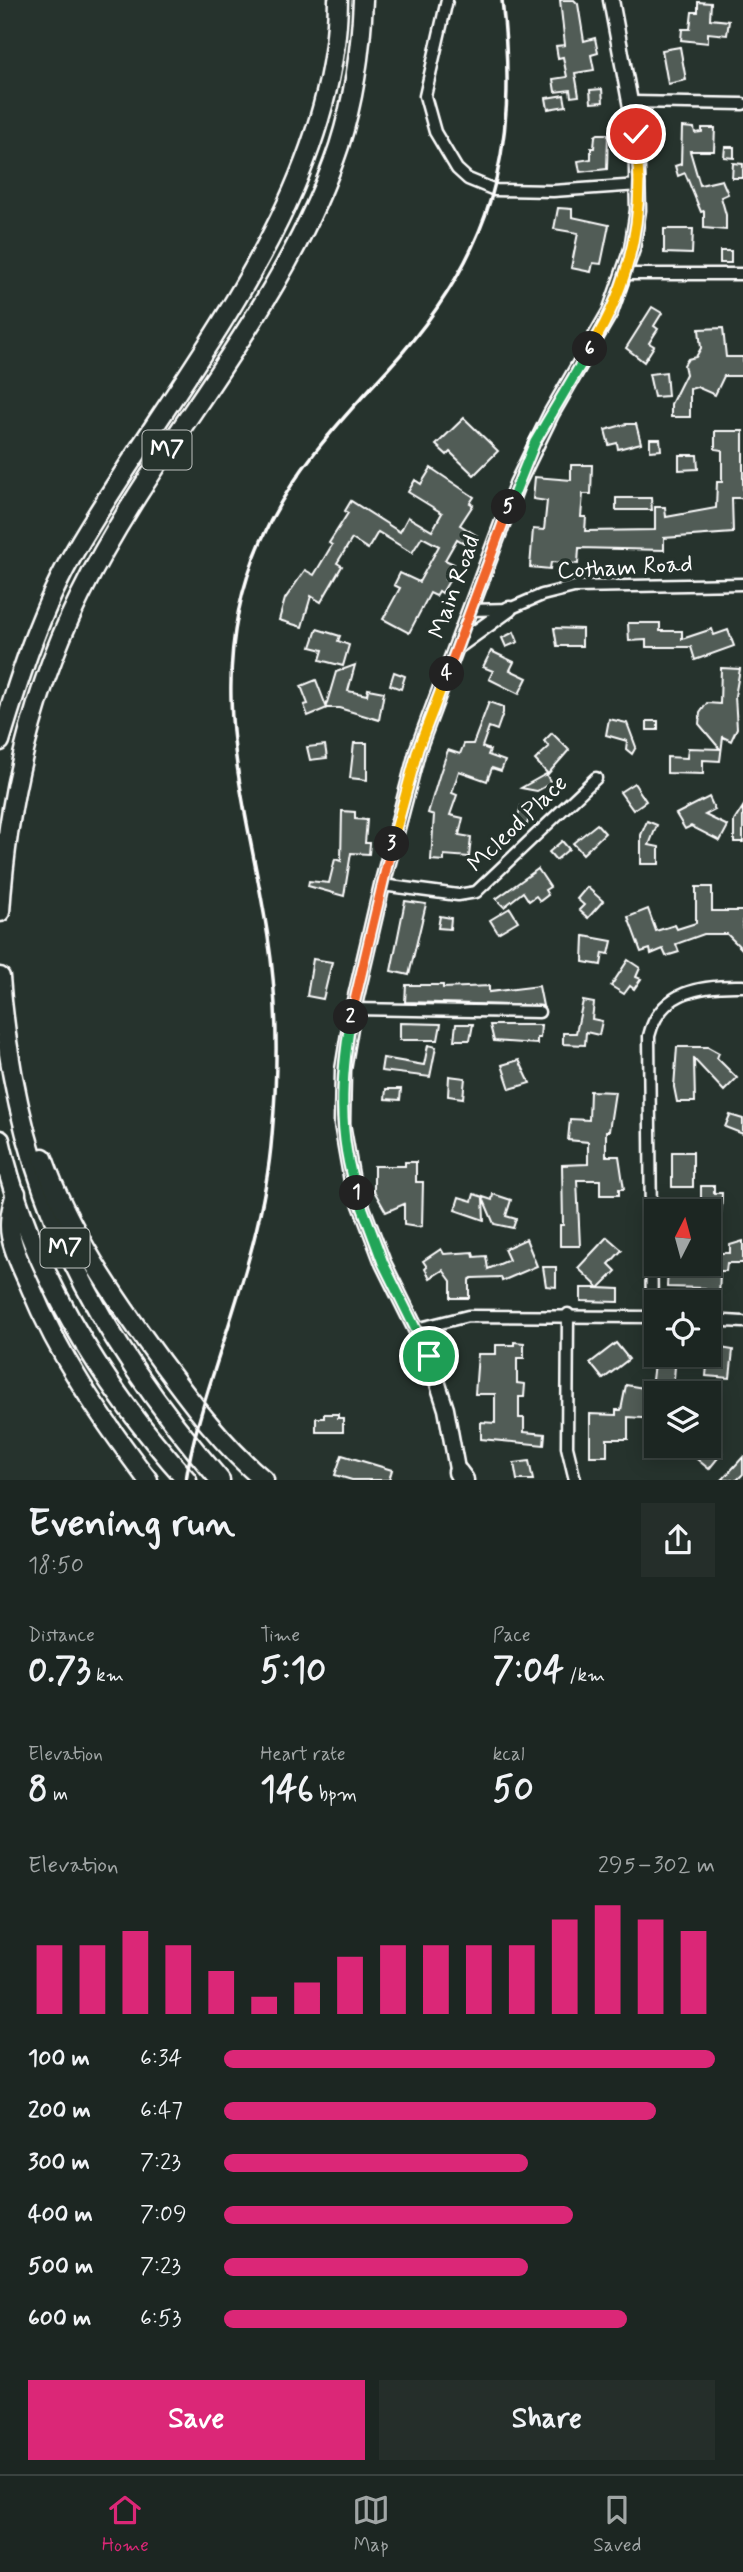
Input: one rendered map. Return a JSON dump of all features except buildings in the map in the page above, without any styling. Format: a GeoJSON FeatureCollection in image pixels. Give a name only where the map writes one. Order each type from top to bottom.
{"type":"FeatureCollection","features":[{"type":"Feature","properties":{"kind":"highway","name":"M7"},"geometry":{"type":"LineString","coordinates":[[0,741],[19,678],[46,608],[74,551],[248,277],[294,192],[316,132],[329,81],[338,0]]}},
{"type":"Feature","properties":{"kind":"highway","name":"M7"},"geometry":{"type":"LineString","coordinates":[[0,912],[4,854],[17,778],[30,723],[57,645],[99,561],[290,255],[320,195],[339,145],[352,92],[361,42],[363,0]]}},
{"type":"Feature","properties":{"kind":"highway","name":"M7"},"geometry":{"type":"LineString","coordinates":[[0,977],[5,1038],[20,1114],[35,1169],[73,1266],[129,1364],[220,1480]]}},
{"type":"Feature","properties":{"kind":"highway"},"geometry":{"type":"LineString","coordinates":[[5,1038],[50,1177],[95,1265],[124,1311],[192,1403],[215,1432],[264,1480]]}},
{"type":"Feature","properties":{"kind":"highway","name":"M7"},"geometry":{"type":"LineString","coordinates":[[0,1140],[16,1193],[47,1272],[90,1353],[158,1448],[187,1480]]}},
{"type":"Feature","properties":{"kind":"highway"},"geometry":{"type":"LineString","coordinates":[[16,1193],[9,1221],[10,1235],[35,1298],[62,1354],[92,1404],[148,1480]]}},
{"type":"Feature","properties":{"kind":"main road","name":"Main Road"},"geometry":{"type":"LineString","coordinates":[[460,1477],[442,1396],[416,1329],[383,1263],[352,1181],[345,1150],[341,1096],[353,1009],[408,783],[535,442],[605,322],[625,274],[636,230],[639,184],[632,102],[611,0]]}},
{"type":"Feature","properties":{"kind":"main road"},"geometry":{"type":"LineString","coordinates":[[458,645],[509,609]]}},
{"type":"Feature","properties":{"kind":"street"},"geometry":{"type":"LineString","coordinates":[[447,0],[425,96],[435,132],[457,169],[468,179],[495,190],[553,191],[639,184]]}},
{"type":"Feature","properties":{"kind":"street"},"geometry":{"type":"LineString","coordinates":[[632,102],[743,104]]}},
{"type":"Feature","properties":{"kind":"street"},"geometry":{"type":"LineString","coordinates":[[625,274],[743,274]]}},
{"type":"Feature","properties":{"kind":"street","name":"Cotham Road"},"geometry":{"type":"LineString","coordinates":[[471,610],[509,609],[542,595],[574,587],[743,584]]}},
{"type":"Feature","properties":{"kind":"street","name":"Mcleod Place"},"geometry":{"type":"LineString","coordinates":[[382,885],[458,895],[476,892],[596,778]]}},
{"type":"Feature","properties":{"kind":"street"},"geometry":{"type":"LineString","coordinates":[[654,1290],[649,1036],[652,1022],[659,1010],[687,992],[722,986],[743,986]]}},
{"type":"Feature","properties":{"kind":"street"},"geometry":{"type":"LineString","coordinates":[[353,1009],[540,1012]]}},
{"type":"Feature","properties":{"kind":"street"},"geometry":{"type":"LineString","coordinates":[[416,1329],[468,1316],[568,1314],[644,1317]]}},
{"type":"Feature","properties":{"kind":"street"},"geometry":{"type":"LineString","coordinates":[[568,1314],[567,1447],[575,1480]]}},
{"type":"Feature","properties":{"kind":"street"},"geometry":{"type":"LineString","coordinates":[[721,1321],[743,1322]]}},
{"type":"Feature","properties":{"kind":"railway"},"geometry":{"type":"LineString","coordinates":[[186,1480],[199,1422],[258,1223],[269,1164],[274,1110],[274,986],[268,937],[240,787],[231,691],[233,642],[243,592],[261,541],[286,493],[316,450],[423,328],[452,285],[474,243],[491,199],[501,154],[507,55],[502,0]]}},
{"type":"Feature","properties":{"kind":"route"},"geometry":{"type":"LineString","coordinates":[[429,1356],[383,1263],[352,1181],[342,1124],[341,1096],[346,1045],[382,885],[418,749],[486,573],[517,484],[551,414],[593,344],[620,291],[632,249],[638,211],[636,134]]}}]}
